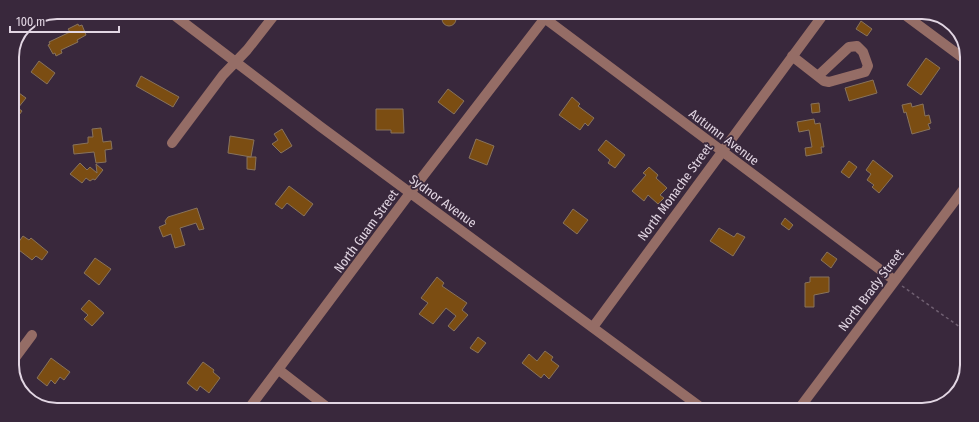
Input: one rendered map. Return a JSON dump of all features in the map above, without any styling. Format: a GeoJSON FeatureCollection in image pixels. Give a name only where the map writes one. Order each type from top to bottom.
{"type":"FeatureCollection","features":[{"type":"Feature","properties":{"kind":"street","name":"Sydnor Avenue"},"geometry":{"type":"LineString","coordinates":[[179,19],[235,63],[695,403]]}},
{"type":"Feature","properties":{"kind":"street"},"geometry":{"type":"LineString","coordinates":[[172,143],[223,75],[258,37],[272,19]]}},
{"type":"Feature","properties":{"kind":"street","name":"North Guam Street"},"geometry":{"type":"LineString","coordinates":[[253,403],[541,19]]}},
{"type":"Feature","properties":{"kind":"street","name":"Autumn Avenue"},"geometry":{"type":"LineString","coordinates":[[549,19],[721,151],[894,280]]}},
{"type":"Feature","properties":{"kind":"street","name":"North Monache Street"},"geometry":{"type":"LineString","coordinates":[[593,327],[721,151],[820,19]]}},
{"type":"Feature","properties":{"kind":"street"},"geometry":{"type":"LineString","coordinates":[[910,19],[960,57]]}},
{"type":"Feature","properties":{"kind":"street"},"geometry":{"type":"LineString","coordinates":[[792,56],[824,81],[833,82],[862,74],[868,66],[863,52],[856,46],[849,47],[818,76]]}},
{"type":"Feature","properties":{"kind":"street","name":"North Brady Street"},"geometry":{"type":"LineString","coordinates":[[803,403],[960,194]]}},
{"type":"Feature","properties":{"kind":"street"},"geometry":{"type":"LineString","coordinates":[[19,353],[32,335]]}},
{"type":"Feature","properties":{"kind":"street"},"geometry":{"type":"LineString","coordinates":[[279,370],[322,403]]}},
{"type":"Feature","properties":{"kind":"path"},"geometry":{"type":"LineString","coordinates":[[894,280],[960,327]]}},
{"type":"Feature","properties":{"kind":"building"},"geometry":{"type":"Polygon","coordinates":[[[442,19],[456,19],[454,24],[449,26],[443,22],[442,19]]]}},
{"type":"Feature","properties":{"kind":"building"},"geometry":{"type":"Polygon","coordinates":[[[861,21],[872,29],[867,36],[856,29],[861,21]]]}},
{"type":"Feature","properties":{"kind":"building"},"geometry":{"type":"Polygon","coordinates":[[[78,24],[79,26],[82,25],[86,35],[77,40],[78,42],[61,50],[62,53],[56,56],[55,53],[53,54],[48,45],[50,44],[49,42],[70,32],[68,29],[78,24]]]}},
{"type":"Feature","properties":{"kind":"building"},"geometry":{"type":"Polygon","coordinates":[[[926,58],[940,68],[921,95],[907,85],[926,58]]]}},
{"type":"Feature","properties":{"kind":"building"},"geometry":{"type":"Polygon","coordinates":[[[39,61],[55,73],[47,84],[31,72],[39,61]]]}},
{"type":"Feature","properties":{"kind":"building"},"geometry":{"type":"Polygon","coordinates":[[[141,76],[179,97],[173,107],[136,86],[141,76]]]}},
{"type":"Feature","properties":{"kind":"building"},"geometry":{"type":"Polygon","coordinates":[[[873,80],[877,93],[849,101],[845,88],[873,80]]]}},
{"type":"Feature","properties":{"kind":"building"},"geometry":{"type":"Polygon","coordinates":[[[448,89],[464,101],[454,114],[438,102],[448,89]]]}},
{"type":"Feature","properties":{"kind":"building"},"geometry":{"type":"Polygon","coordinates":[[[19,93],[26,98],[19,107],[19,93]]]}},
{"type":"Feature","properties":{"kind":"building"},"geometry":{"type":"Polygon","coordinates":[[[572,97],[580,104],[578,106],[594,118],[588,126],[585,123],[580,130],[559,115],[572,97]]]}},
{"type":"Feature","properties":{"kind":"building"},"geometry":{"type":"Polygon","coordinates":[[[819,103],[820,112],[812,113],[811,104],[819,103]]]}},
{"type":"Feature","properties":{"kind":"building"},"geometry":{"type":"Polygon","coordinates":[[[911,103],[912,107],[923,104],[925,116],[929,115],[931,123],[928,124],[930,129],[912,134],[906,112],[904,113],[902,105],[911,103]]]}},
{"type":"Feature","properties":{"kind":"building"},"geometry":{"type":"Polygon","coordinates":[[[376,109],[403,109],[404,133],[391,133],[391,130],[376,130],[376,109]]]}},
{"type":"Feature","properties":{"kind":"building"},"geometry":{"type":"Polygon","coordinates":[[[814,119],[815,124],[820,123],[824,147],[821,147],[822,153],[806,156],[805,148],[812,147],[809,130],[799,132],[797,122],[814,119]]]}},
{"type":"Feature","properties":{"kind":"building"},"geometry":{"type":"Polygon","coordinates":[[[101,128],[103,142],[111,141],[112,149],[105,150],[106,162],[96,163],[94,152],[74,154],[73,145],[88,143],[88,137],[93,137],[92,129],[101,128]]]}},
{"type":"Feature","properties":{"kind":"building"},"geometry":{"type":"Polygon","coordinates":[[[282,129],[292,146],[281,153],[272,144],[278,140],[274,134],[282,129]]]}},
{"type":"Feature","properties":{"kind":"building"},"geometry":{"type":"Polygon","coordinates":[[[230,136],[254,140],[251,157],[228,153],[230,136]]]}},
{"type":"Feature","properties":{"kind":"building"},"geometry":{"type":"Polygon","coordinates":[[[476,139],[494,146],[487,165],[469,158],[476,139]]]}},
{"type":"Feature","properties":{"kind":"building"},"geometry":{"type":"Polygon","coordinates":[[[606,140],[625,155],[615,168],[608,163],[610,160],[598,150],[606,140]]]}},
{"type":"Feature","properties":{"kind":"building"},"geometry":{"type":"Polygon","coordinates":[[[247,157],[256,157],[255,170],[247,169],[247,157]]]}},
{"type":"Feature","properties":{"kind":"building"},"geometry":{"type":"Polygon","coordinates":[[[873,160],[893,176],[879,193],[872,187],[874,185],[867,180],[871,174],[866,170],[873,160]]]}},
{"type":"Feature","properties":{"kind":"building"},"geometry":{"type":"Polygon","coordinates":[[[849,161],[857,167],[849,178],[841,172],[849,161]]]}},
{"type":"Feature","properties":{"kind":"building"},"geometry":{"type":"Polygon","coordinates":[[[80,163],[87,170],[90,167],[97,173],[96,164],[103,170],[95,180],[93,179],[90,181],[86,178],[82,183],[70,174],[80,163]]]}},
{"type":"Feature","properties":{"kind":"building"},"geometry":{"type":"Polygon","coordinates":[[[649,167],[658,175],[656,178],[667,188],[660,195],[664,198],[658,204],[648,195],[644,201],[632,191],[646,175],[643,173],[649,167]]]}},
{"type":"Feature","properties":{"kind":"building"},"geometry":{"type":"Polygon","coordinates":[[[289,186],[313,204],[304,216],[287,203],[282,209],[275,204],[289,186]]]}},
{"type":"Feature","properties":{"kind":"building"},"geometry":{"type":"Polygon","coordinates":[[[197,208],[204,229],[199,230],[196,223],[180,228],[185,245],[175,248],[171,234],[163,237],[159,227],[166,224],[165,221],[168,217],[197,208]]]}},
{"type":"Feature","properties":{"kind":"building"},"geometry":{"type":"Polygon","coordinates":[[[573,209],[588,220],[577,234],[563,223],[573,209]]]}},
{"type":"Feature","properties":{"kind":"building"},"geometry":{"type":"Polygon","coordinates":[[[785,218],[793,225],[789,230],[781,224],[785,218]]]}},
{"type":"Feature","properties":{"kind":"building"},"geometry":{"type":"Polygon","coordinates":[[[719,228],[734,237],[737,233],[745,237],[733,256],[710,241],[719,228]]]}},
{"type":"Feature","properties":{"kind":"building"},"geometry":{"type":"Polygon","coordinates":[[[23,236],[29,240],[31,238],[48,252],[42,260],[36,256],[32,260],[19,250],[19,242],[23,236]]]}},
{"type":"Feature","properties":{"kind":"building"},"geometry":{"type":"Polygon","coordinates":[[[827,252],[837,259],[831,268],[821,260],[827,252]]]}},
{"type":"Feature","properties":{"kind":"building"},"geometry":{"type":"Polygon","coordinates":[[[95,258],[111,269],[99,285],[84,273],[95,258]]]}},
{"type":"Feature","properties":{"kind":"building"},"geometry":{"type":"Polygon","coordinates":[[[437,277],[444,283],[442,286],[467,303],[462,310],[468,315],[454,331],[448,326],[456,316],[446,308],[433,324],[419,314],[428,303],[421,298],[437,277]]]}},
{"type":"Feature","properties":{"kind":"building"},"geometry":{"type":"Polygon","coordinates":[[[810,277],[829,277],[829,292],[814,295],[814,307],[805,307],[805,283],[810,282],[810,277]]]}},
{"type":"Feature","properties":{"kind":"building"},"geometry":{"type":"Polygon","coordinates":[[[89,300],[104,313],[92,326],[84,319],[88,315],[81,309],[89,300]]]}},
{"type":"Feature","properties":{"kind":"building"},"geometry":{"type":"Polygon","coordinates":[[[478,337],[486,343],[478,353],[470,348],[478,337]]]}},
{"type":"Feature","properties":{"kind":"building"},"geometry":{"type":"Polygon","coordinates":[[[545,351],[553,357],[551,360],[559,366],[549,379],[544,374],[541,378],[522,363],[529,354],[537,361],[545,351]]]}},
{"type":"Feature","properties":{"kind":"building"},"geometry":{"type":"Polygon","coordinates":[[[51,358],[70,372],[64,380],[60,377],[55,384],[51,380],[47,386],[37,378],[51,358]]]}},
{"type":"Feature","properties":{"kind":"building"},"geometry":{"type":"Polygon","coordinates":[[[203,362],[214,370],[213,372],[220,378],[209,393],[200,386],[197,391],[187,383],[203,362]]]}}]}
